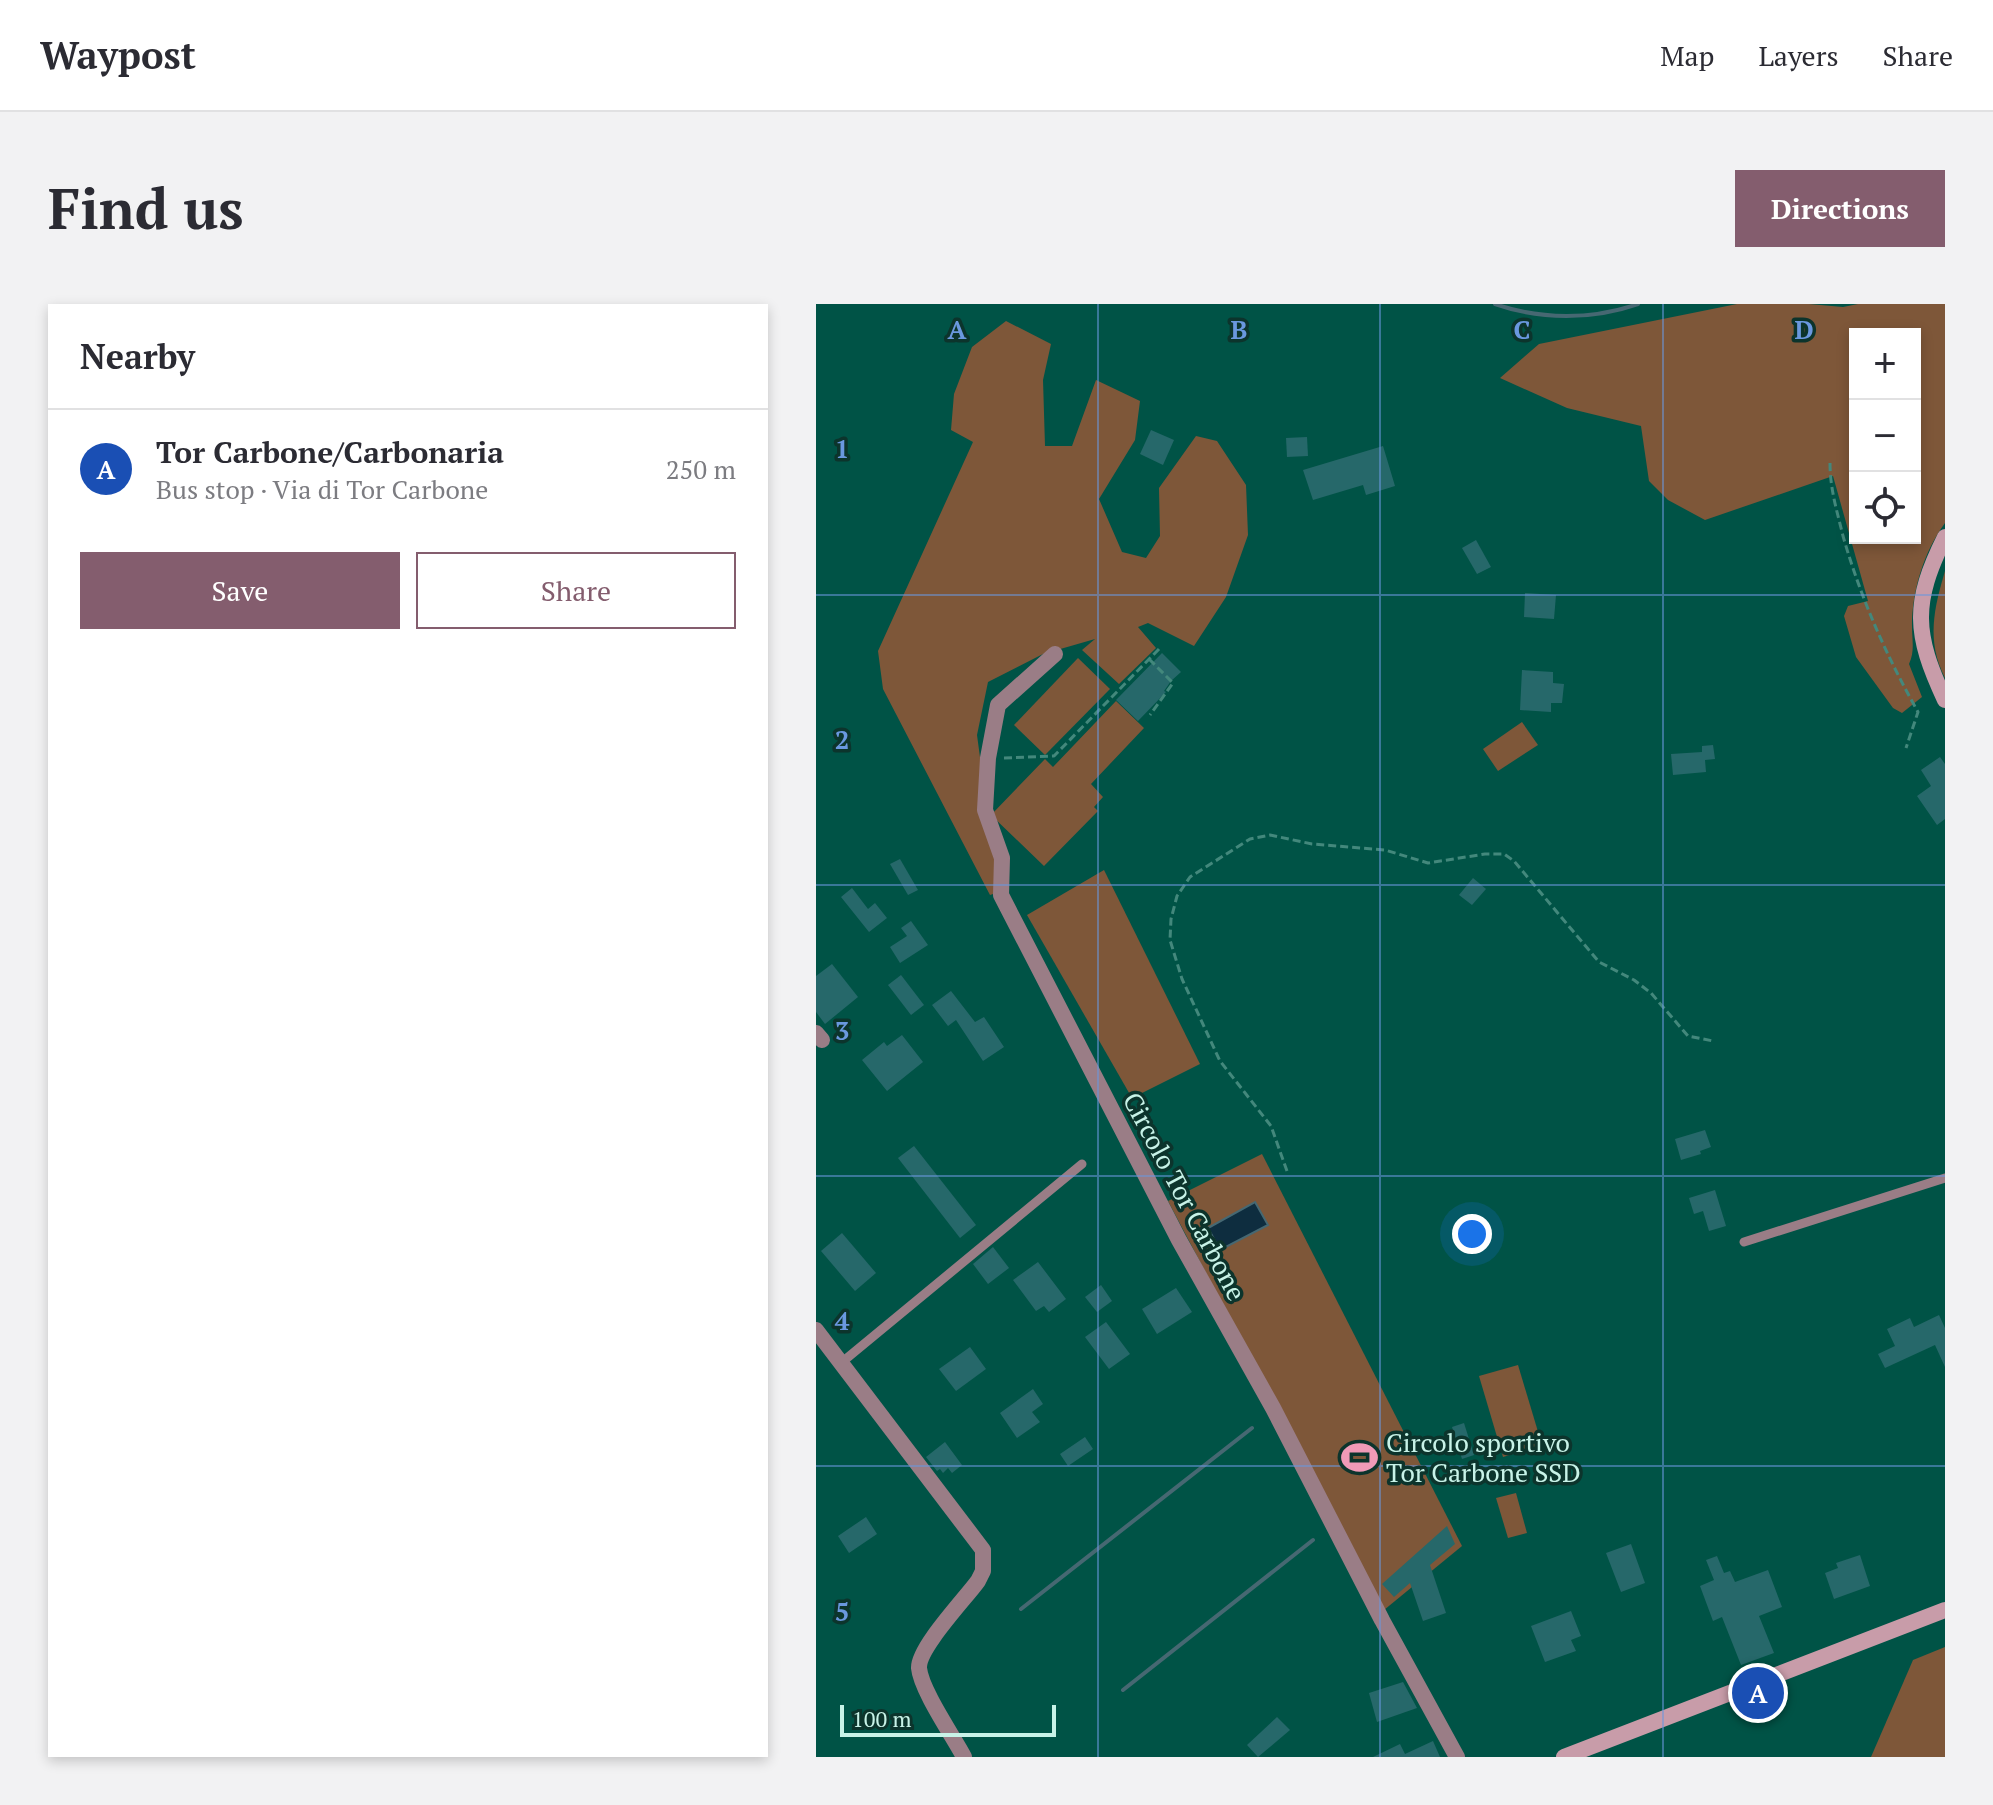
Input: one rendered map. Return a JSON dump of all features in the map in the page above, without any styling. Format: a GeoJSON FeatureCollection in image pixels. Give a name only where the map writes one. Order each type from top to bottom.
{"type":"FeatureCollection","features":[{"type":"Feature","properties":{"kind":"main road"},"geometry":{"type":"LineString","coordinates":[[1945,537],[1925,588],[1919,625],[1925,652],[1945,700]]}},
{"type":"Feature","properties":{"kind":"main road"},"geometry":{"type":"LineString","coordinates":[[1564,1757],[1945,1610]]}},
{"type":"Feature","properties":{"kind":"street","name":"Circolo Tor Carbone"},"geometry":{"type":"LineString","coordinates":[[1055,654],[998,705],[988,758],[985,810],[1002,858],[1001,895],[1179,1240],[1273,1408],[1457,1757]]}},
{"type":"Feature","properties":{"kind":"street"},"geometry":{"type":"LineString","coordinates":[[816,1330],[983,1550],[983,1571],[978,1581],[924,1651],[919,1666],[924,1684],[964,1757]]}},
{"type":"Feature","properties":{"kind":"lane"},"geometry":{"type":"LineString","coordinates":[[841,1363],[1082,1164]]}},
{"type":"Feature","properties":{"kind":"lane"},"geometry":{"type":"LineString","coordinates":[[1744,1242],[1945,1178]]}},
{"type":"Feature","properties":{"kind":"path"},"geometry":{"type":"LineString","coordinates":[[1830,463],[1830,487],[1856,582],[1887,657],[1918,712],[1906,748]]}},
{"type":"Feature","properties":{"kind":"path"},"geometry":{"type":"LineString","coordinates":[[988,758],[1054,756],[1159,649]]}},
{"type":"Feature","properties":{"kind":"path"},"geometry":{"type":"LineString","coordinates":[[1149,659],[1173,683],[1150,715]]}},
{"type":"Feature","properties":{"kind":"path"},"geometry":{"type":"LineString","coordinates":[[1287,1171],[1271,1126],[1220,1061],[1182,979],[1170,940],[1177,896],[1190,877],[1250,839],[1270,835],[1312,844],[1385,850],[1428,863],[1504,854],[1514,861],[1599,962],[1634,980],[1651,993],[1688,1036],[1713,1041]]}},
{"type":"Feature","properties":{"kind":"shaded area"},"geometry":{"type":"Polygon","coordinates":[[[1737,304],[1843,307],[1858,304],[1945,304],[1945,523],[1925,559],[1917,585],[1913,650],[1909,664],[1922,697],[1902,713],[1893,708],[1856,657],[1844,616],[1848,606],[1868,601],[1852,544],[1921,544],[1921,328],[1849,328],[1849,533],[1833,476],[1705,520],[1668,500],[1649,481],[1641,426],[1567,408],[1500,378],[1539,344],[1737,304]]]}},
{"type":"Feature","properties":{"kind":"shaded area"},"geometry":{"type":"Polygon","coordinates":[[[1006,321],[1051,344],[1043,380],[1045,446],[1072,446],[1096,380],[1140,401],[1135,440],[1099,499],[1122,552],[1146,558],[1160,536],[1159,488],[1196,436],[1217,441],[1246,485],[1248,535],[1226,597],[1194,646],[1148,623],[1138,627],[1156,648],[1119,684],[1082,650],[1095,639],[1043,654],[988,682],[977,735],[987,809],[1005,890],[990,895],[883,689],[878,651],[973,442],[951,430],[954,394],[972,347],[1006,321]]]}},
{"type":"Feature","properties":{"kind":"shaded area"},"geometry":{"type":"Polygon","coordinates":[[[1945,571],[1945,678],[1935,651],[1934,624],[1945,571]]]}},
{"type":"Feature","properties":{"kind":"shaded area"},"geometry":{"type":"Polygon","coordinates":[[[1078,658],[1110,689],[1045,755],[1014,725],[1078,658]]]}},
{"type":"Feature","properties":{"kind":"shaded area"},"geometry":{"type":"Polygon","coordinates":[[[1116,701],[1144,728],[1091,784],[1103,797],[1094,807],[1098,811],[1044,866],[991,815],[1045,759],[1053,767],[1116,701]]]}},
{"type":"Feature","properties":{"kind":"shaded area"},"geometry":{"type":"Polygon","coordinates":[[[1522,722],[1538,745],[1498,771],[1483,749],[1522,722]]]}},
{"type":"Feature","properties":{"kind":"shaded area"},"geometry":{"type":"Polygon","coordinates":[[[1104,870],[1200,1064],[1132,1098],[1027,915],[1104,870]]]}},
{"type":"Feature","properties":{"kind":"shaded area","name":"Circolo sportivo Tor Carbone SSD"},"geometry":{"type":"Polygon","coordinates":[[[1262,1154],[1462,1546],[1384,1610],[1168,1201],[1262,1154]]]}},
{"type":"Feature","properties":{"kind":"shaded area"},"geometry":{"type":"Polygon","coordinates":[[[1518,1365],[1542,1445],[1503,1457],[1479,1376],[1518,1365]]]}},
{"type":"Feature","properties":{"kind":"shaded area"},"geometry":{"type":"Polygon","coordinates":[[[1516,1493],[1527,1533],[1508,1538],[1496,1498],[1516,1493]]]}},
{"type":"Feature","properties":{"kind":"shaded area"},"geometry":{"type":"Polygon","coordinates":[[[1945,1647],[1945,1757],[1871,1757],[1913,1660],[1945,1647]]]}},
{"type":"Feature","properties":{"kind":"water"},"geometry":{"type":"Polygon","coordinates":[[[1255,1202],[1268,1225],[1220,1250],[1208,1228],[1255,1202]]]}},
{"type":"Feature","properties":{"kind":"building"},"geometry":{"type":"Polygon","coordinates":[[[1151,430],[1174,440],[1163,465],[1140,454],[1151,430]]]}},
{"type":"Feature","properties":{"kind":"building"},"geometry":{"type":"Polygon","coordinates":[[[1307,437],[1308,456],[1287,457],[1286,438],[1307,437]]]}},
{"type":"Feature","properties":{"kind":"building"},"geometry":{"type":"Polygon","coordinates":[[[1383,446],[1395,486],[1366,495],[1363,485],[1313,500],[1303,470],[1383,446]]]}},
{"type":"Feature","properties":{"kind":"building"},"geometry":{"type":"Polygon","coordinates":[[[1476,540],[1491,567],[1477,574],[1462,548],[1476,540]]]}},
{"type":"Feature","properties":{"kind":"building"},"geometry":{"type":"Polygon","coordinates":[[[1525,593],[1556,595],[1554,619],[1524,617],[1525,593]]]}},
{"type":"Feature","properties":{"kind":"building"},"geometry":{"type":"Polygon","coordinates":[[[1162,653],[1181,672],[1138,721],[1116,700],[1162,653]]]}},
{"type":"Feature","properties":{"kind":"building"},"geometry":{"type":"Polygon","coordinates":[[[1522,670],[1553,672],[1553,683],[1564,684],[1562,703],[1551,703],[1551,712],[1520,710],[1522,670]]]}},
{"type":"Feature","properties":{"kind":"building"},"geometry":{"type":"Polygon","coordinates":[[[1713,745],[1715,759],[1705,760],[1706,772],[1673,775],[1671,754],[1702,752],[1702,746],[1713,745]]]}},
{"type":"Feature","properties":{"kind":"building"},"geometry":{"type":"Polygon","coordinates":[[[1940,757],[1945,764],[1945,819],[1937,825],[1917,796],[1931,786],[1921,770],[1940,757]]]}},
{"type":"Feature","properties":{"kind":"building"},"geometry":{"type":"Polygon","coordinates":[[[900,859],[918,890],[908,895],[890,864],[900,859]]]}},
{"type":"Feature","properties":{"kind":"building"},"geometry":{"type":"Polygon","coordinates":[[[1473,878],[1486,889],[1472,905],[1459,895],[1473,878]]]}},
{"type":"Feature","properties":{"kind":"building"},"geometry":{"type":"Polygon","coordinates":[[[852,888],[868,909],[875,903],[887,918],[869,932],[841,897],[852,888]]]}},
{"type":"Feature","properties":{"kind":"building"},"geometry":{"type":"Polygon","coordinates":[[[911,921],[928,945],[900,963],[890,947],[907,936],[901,928],[911,921]]]}},
{"type":"Feature","properties":{"kind":"building"},"geometry":{"type":"Polygon","coordinates":[[[832,964],[858,997],[825,1024],[816,1012],[816,976],[832,964]]]}},
{"type":"Feature","properties":{"kind":"building"},"geometry":{"type":"Polygon","coordinates":[[[901,975],[924,1005],[911,1015],[888,985],[901,975]]]}},
{"type":"Feature","properties":{"kind":"building"},"geometry":{"type":"Polygon","coordinates":[[[951,991],[975,1022],[984,1017],[1004,1047],[983,1061],[956,1020],[948,1026],[932,1005],[951,991]]]}},
{"type":"Feature","properties":{"kind":"building"},"geometry":{"type":"Polygon","coordinates":[[[902,1035],[923,1062],[887,1091],[862,1060],[884,1042],[887,1046],[902,1035]]]}},
{"type":"Feature","properties":{"kind":"building"},"geometry":{"type":"Polygon","coordinates":[[[1705,1130],[1711,1147],[1700,1151],[1701,1154],[1681,1160],[1675,1139],[1705,1130]]]}},
{"type":"Feature","properties":{"kind":"building"},"geometry":{"type":"Polygon","coordinates":[[[914,1146],[976,1225],[960,1238],[898,1158],[914,1146]]]}},
{"type":"Feature","properties":{"kind":"building"},"geometry":{"type":"Polygon","coordinates":[[[1715,1190],[1726,1226],[1709,1231],[1703,1211],[1694,1214],[1689,1198],[1715,1190]]]}},
{"type":"Feature","properties":{"kind":"building"},"geometry":{"type":"Polygon","coordinates":[[[842,1233],[876,1273],[855,1291],[821,1251],[842,1233]]]}},
{"type":"Feature","properties":{"kind":"building"},"geometry":{"type":"Polygon","coordinates":[[[993,1247],[1009,1268],[988,1284],[973,1264],[993,1247]]]}},
{"type":"Feature","properties":{"kind":"building"},"geometry":{"type":"Polygon","coordinates":[[[1038,1262],[1066,1299],[1049,1312],[1044,1306],[1036,1311],[1013,1280],[1038,1262]]]}},
{"type":"Feature","properties":{"kind":"building"},"geometry":{"type":"Polygon","coordinates":[[[1101,1285],[1112,1301],[1097,1312],[1085,1297],[1101,1285]]]}},
{"type":"Feature","properties":{"kind":"building"},"geometry":{"type":"Polygon","coordinates":[[[1176,1288],[1192,1312],[1157,1334],[1142,1309],[1176,1288]]]}},
{"type":"Feature","properties":{"kind":"building"},"geometry":{"type":"Polygon","coordinates":[[[1939,1315],[1945,1328],[1945,1367],[1935,1345],[1885,1368],[1878,1354],[1895,1346],[1887,1329],[1910,1318],[1914,1327],[1939,1315]]]}},
{"type":"Feature","properties":{"kind":"building"},"geometry":{"type":"Polygon","coordinates":[[[1106,1322],[1130,1354],[1109,1369],[1085,1337],[1106,1322]]]}},
{"type":"Feature","properties":{"kind":"building"},"geometry":{"type":"Polygon","coordinates":[[[970,1347],[986,1369],[956,1391],[939,1369],[970,1347]]]}},
{"type":"Feature","properties":{"kind":"building"},"geometry":{"type":"Polygon","coordinates":[[[1033,1389],[1043,1404],[1032,1412],[1040,1422],[1017,1438],[1000,1413],[1033,1389]]]}},
{"type":"Feature","properties":{"kind":"building"},"geometry":{"type":"Polygon","coordinates":[[[1464,1423],[1474,1455],[1462,1459],[1452,1427],[1464,1423]]]}},
{"type":"Feature","properties":{"kind":"building"},"geometry":{"type":"Polygon","coordinates":[[[1085,1437],[1093,1449],[1068,1466],[1060,1454],[1085,1437]]]}},
{"type":"Feature","properties":{"kind":"building"},"geometry":{"type":"Polygon","coordinates":[[[945,1442],[962,1465],[952,1473],[948,1468],[943,1473],[940,1469],[937,1471],[926,1457],[945,1442]]]}},
{"type":"Feature","properties":{"kind":"building"},"geometry":{"type":"Polygon","coordinates":[[[866,1517],[877,1534],[849,1553],[838,1536],[866,1517]]]}},
{"type":"Feature","properties":{"kind":"building"},"geometry":{"type":"Polygon","coordinates":[[[1447,1526],[1455,1544],[1430,1565],[1446,1613],[1423,1621],[1410,1583],[1394,1597],[1382,1584],[1447,1526]]]}},
{"type":"Feature","properties":{"kind":"building"},"geometry":{"type":"Polygon","coordinates":[[[1631,1544],[1645,1583],[1621,1592],[1606,1553],[1631,1544]]]}},
{"type":"Feature","properties":{"kind":"building"},"geometry":{"type":"Polygon","coordinates":[[[1860,1555],[1870,1586],[1834,1599],[1825,1573],[1838,1568],[1836,1563],[1860,1555]]]}},
{"type":"Feature","properties":{"kind":"building"},"geometry":{"type":"Polygon","coordinates":[[[1717,1556],[1724,1573],[1730,1571],[1735,1582],[1768,1570],[1782,1607],[1759,1616],[1774,1653],[1741,1665],[1722,1617],[1713,1621],[1700,1586],[1714,1580],[1706,1560],[1717,1556]]]}},
{"type":"Feature","properties":{"kind":"building"},"geometry":{"type":"Polygon","coordinates":[[[1571,1611],[1581,1636],[1571,1640],[1576,1651],[1545,1662],[1531,1626],[1571,1611]]]}},
{"type":"Feature","properties":{"kind":"building"},"geometry":{"type":"Polygon","coordinates":[[[1403,1682],[1417,1708],[1377,1722],[1369,1693],[1403,1682]]]}},
{"type":"Feature","properties":{"kind":"building"},"geometry":{"type":"Polygon","coordinates":[[[1277,1717],[1290,1730],[1258,1757],[1247,1745],[1277,1717]]]}},
{"type":"Feature","properties":{"kind":"building"},"geometry":{"type":"Polygon","coordinates":[[[1433,1741],[1440,1757],[1373,1757],[1400,1744],[1405,1754],[1433,1741]]]}},
{"type":"Feature","properties":{"kind":"waterway"},"geometry":{"type":"LineString","coordinates":[[1495,304],[1530,313],[1566,316],[1603,313],[1638,304]]}},
{"type":"Feature","properties":{"kind":"waterway"},"geometry":{"type":"LineString","coordinates":[[1021,1609],[1252,1428]]}},
{"type":"Feature","properties":{"kind":"waterway"},"geometry":{"type":"LineString","coordinates":[[1123,1690],[1313,1540]]}},
{"type":"Feature","properties":{"kind":"place","name":"Circolo sportivo Tor Carbone SSD"},"geometry":{"type":"Point","coordinates":[1360,1457]}},
{"type":"Feature","properties":{"kind":"place","name":"Tor Carbone/Carbonaria"},"geometry":{"type":"Point","coordinates":[1758,1693]}}]}
